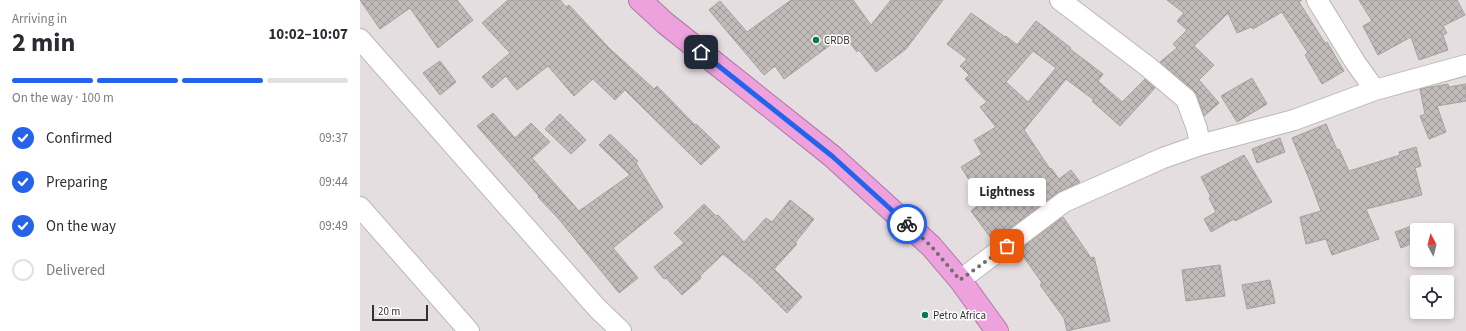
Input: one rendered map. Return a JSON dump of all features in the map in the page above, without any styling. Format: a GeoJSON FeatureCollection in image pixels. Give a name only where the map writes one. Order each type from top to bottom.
{"type":"FeatureCollection","features":[{"type":"Feature","properties":{"kind":"highway"},"geometry":{"type":"LineString","coordinates":[[640,0],[665,23],[832,156],[931,246],[960,280],[997,331]]}},
{"type":"Feature","properties":{"kind":"street"},"geometry":{"type":"LineString","coordinates":[[1060,0],[1148,66],[1186,100],[1197,129],[1200,145]]}},
{"type":"Feature","properties":{"kind":"street"},"geometry":{"type":"LineString","coordinates":[[1317,0],[1355,62],[1375,90]]}},
{"type":"Feature","properties":{"kind":"street"},"geometry":{"type":"LineString","coordinates":[[360,38],[597,308],[621,331]]}},
{"type":"Feature","properties":{"kind":"street"},"geometry":{"type":"LineString","coordinates":[[960,280],[1064,202],[1163,158],[1200,145],[1294,120],[1375,90],[1466,65]]}},
{"type":"Feature","properties":{"kind":"street"},"geometry":{"type":"LineString","coordinates":[[360,207],[366,227],[469,331]]}},
{"type":"Feature","properties":{"kind":"building"},"geometry":{"type":"Polygon","coordinates":[[[360,0],[457,0],[473,20],[438,48],[410,8],[380,29],[360,0]]]}},
{"type":"Feature","properties":{"kind":"building"},"geometry":{"type":"Polygon","coordinates":[[[508,0],[560,0],[566,7],[569,5],[609,48],[654,89],[657,86],[695,125],[696,124],[720,147],[701,165],[625,90],[615,100],[593,79],[574,96],[548,66],[517,90],[506,76],[492,88],[482,77],[510,53],[482,23],[508,0]]]}},
{"type":"Feature","properties":{"kind":"building"},"geometry":{"type":"Polygon","coordinates":[[[791,0],[853,0],[871,25],[891,0],[943,0],[906,49],[876,72],[859,50],[857,52],[844,35],[784,79],[775,66],[764,75],[709,10],[720,1],[747,32],[791,0]]]}},
{"type":"Feature","properties":{"kind":"building"},"geometry":{"type":"Polygon","coordinates":[[[1167,0],[1302,0],[1299,2],[1325,43],[1327,42],[1344,71],[1322,84],[1305,55],[1308,53],[1282,12],[1253,29],[1251,27],[1237,33],[1228,13],[1194,46],[1214,65],[1199,80],[1219,103],[1204,116],[1197,95],[1194,91],[1160,62],[1177,48],[1173,44],[1187,30],[1177,21],[1184,13],[1167,0]]]}},
{"type":"Feature","properties":{"kind":"building"},"geometry":{"type":"Polygon","coordinates":[[[1359,0],[1457,0],[1465,15],[1443,26],[1447,33],[1443,35],[1448,50],[1419,60],[1411,37],[1378,55],[1363,26],[1372,21],[1359,0]]]}},
{"type":"Feature","properties":{"kind":"building"},"geometry":{"type":"Polygon","coordinates":[[[971,13],[1017,45],[1036,21],[1103,74],[1098,81],[1122,102],[1145,79],[1155,88],[1120,126],[1092,101],[1094,100],[1066,79],[1024,130],[1050,169],[1051,168],[1059,179],[1071,170],[1080,182],[1057,193],[993,241],[971,211],[983,202],[961,167],[982,154],[974,140],[996,127],[980,107],[987,102],[965,79],[969,75],[960,66],[967,59],[947,44],[971,13]],[[1033,51],[1006,82],[1028,102],[1056,68],[1033,51]]]}},
{"type":"Feature","properties":{"kind":"building"},"geometry":{"type":"Polygon","coordinates":[[[440,61],[456,82],[440,95],[423,73],[440,61]]]}},
{"type":"Feature","properties":{"kind":"building"},"geometry":{"type":"Polygon","coordinates":[[[1252,78],[1267,104],[1237,122],[1221,96],[1252,78]]]}},
{"type":"Feature","properties":{"kind":"building"},"geometry":{"type":"Polygon","coordinates":[[[1448,84],[1449,87],[1466,84],[1466,101],[1437,106],[1446,132],[1429,139],[1420,116],[1425,114],[1420,89],[1448,84]]]}},
{"type":"Feature","properties":{"kind":"building"},"geometry":{"type":"Polygon","coordinates":[[[493,113],[515,138],[531,123],[550,142],[532,158],[579,211],[630,175],[599,145],[610,134],[638,161],[636,163],[663,207],[613,248],[638,278],[619,293],[558,218],[477,126],[493,113]]]}},
{"type":"Feature","properties":{"kind":"building"},"geometry":{"type":"Polygon","coordinates":[[[560,114],[586,140],[571,154],[545,129],[560,114]]]}},
{"type":"Feature","properties":{"kind":"building"},"geometry":{"type":"Polygon","coordinates":[[[1326,124],[1337,150],[1339,149],[1349,171],[1400,155],[1399,152],[1416,147],[1421,166],[1415,168],[1422,195],[1366,209],[1379,239],[1332,255],[1326,239],[1306,244],[1300,217],[1321,211],[1292,138],[1326,124]]]}},
{"type":"Feature","properties":{"kind":"building"},"geometry":{"type":"Polygon","coordinates":[[[1280,138],[1285,152],[1257,163],[1252,149],[1280,138]]]}},
{"type":"Feature","properties":{"kind":"building"},"geometry":{"type":"Polygon","coordinates":[[[1244,155],[1272,202],[1235,221],[1234,219],[1211,232],[1204,219],[1216,212],[1209,198],[1211,197],[1201,177],[1244,155]]]}},
{"type":"Feature","properties":{"kind":"building"},"geometry":{"type":"Polygon","coordinates":[[[790,200],[814,219],[795,243],[797,244],[774,269],[802,297],[787,313],[754,280],[723,254],[700,276],[701,278],[682,295],[666,278],[664,279],[654,267],[684,243],[674,233],[704,204],[716,216],[718,215],[744,242],[766,218],[772,222],[790,200]]]}},
{"type":"Feature","properties":{"kind":"building"},"geometry":{"type":"Polygon","coordinates":[[[1063,217],[1091,258],[1094,257],[1110,321],[1067,331],[1064,318],[1040,285],[1042,283],[1019,250],[1063,217]]]}},
{"type":"Feature","properties":{"kind":"building"},"geometry":{"type":"Polygon","coordinates":[[[1410,227],[1410,244],[1401,248],[1395,232],[1410,227]]]}},
{"type":"Feature","properties":{"kind":"building"},"geometry":{"type":"Polygon","coordinates":[[[1220,265],[1225,296],[1186,301],[1182,270],[1220,265]]]}},
{"type":"Feature","properties":{"kind":"building"},"geometry":{"type":"Polygon","coordinates":[[[1270,280],[1275,303],[1247,309],[1242,285],[1270,280]]]}},
{"type":"Feature","properties":{"kind":"way so far"},"geometry":{"type":"LineString","coordinates":[[907,224],[931,246],[960,280],[1007,246]]}},
{"type":"Feature","properties":{"kind":"place","name":"CRDB"},"geometry":{"type":"Point","coordinates":[816,40]}},
{"type":"Feature","properties":{"kind":"place","name":"Lightness"},"geometry":{"type":"Point","coordinates":[1007,246]}},
{"type":"Feature","properties":{"kind":"place","name":"Petro Africa"},"geometry":{"type":"Point","coordinates":[925,315]}},
{"type":"Feature","properties":{"kind":"route"},"geometry":{"type":"LineString","coordinates":[[701,52],[832,156],[907,224]]}}]}
